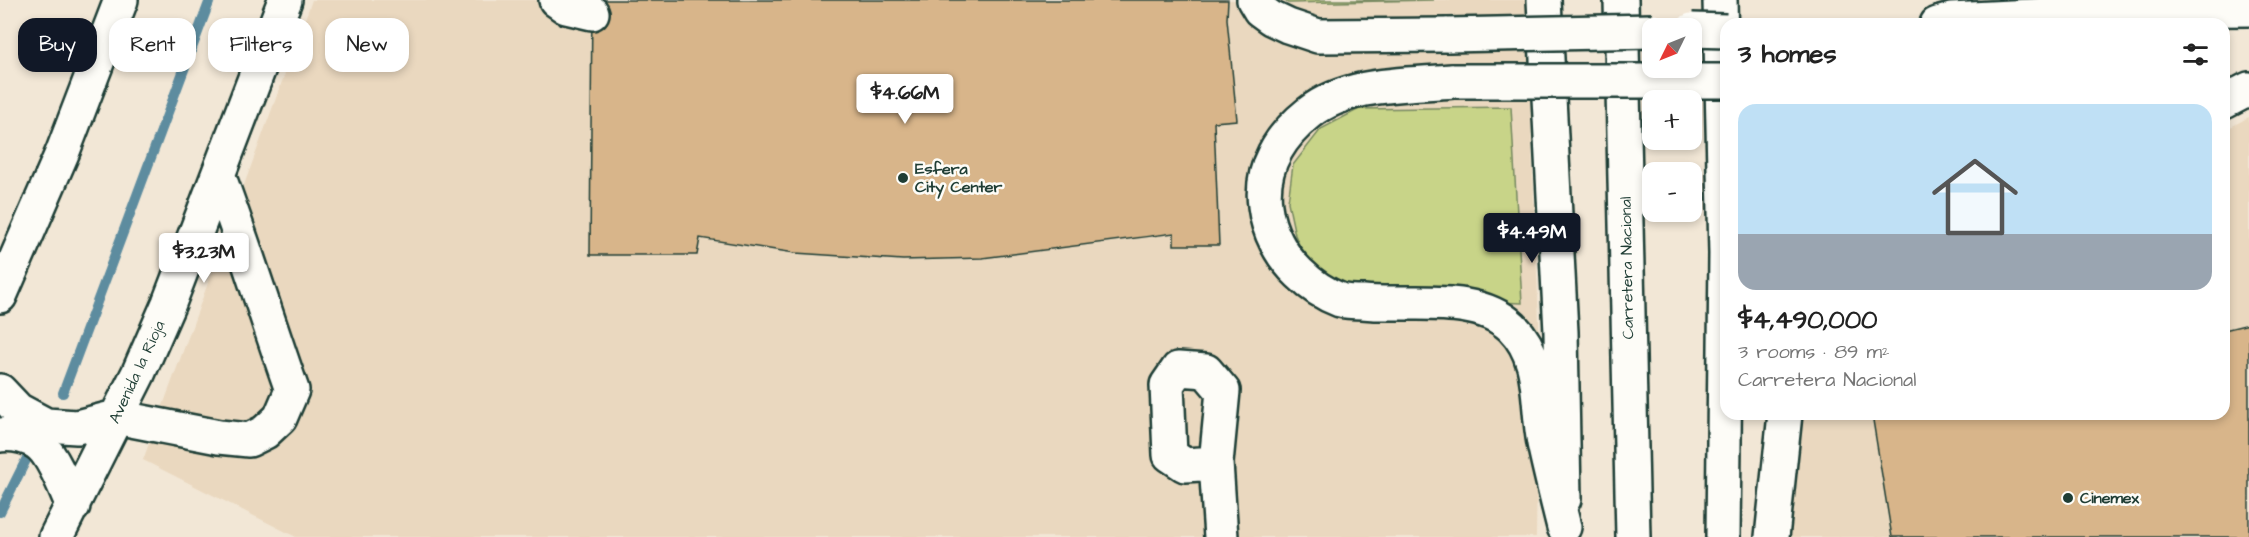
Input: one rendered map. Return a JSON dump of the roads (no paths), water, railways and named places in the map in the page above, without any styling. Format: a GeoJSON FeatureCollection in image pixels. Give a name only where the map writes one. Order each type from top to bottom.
{"type":"FeatureCollection","features":[{"type":"Feature","properties":{"kind":"main road"},"geometry":{"type":"LineString","coordinates":[[0,296],[63,151],[121,0]]}},
{"type":"Feature","properties":{"kind":"main road","name":"Avenida la Rioja"},"geometry":{"type":"LineString","coordinates":[[56,537],[138,374],[170,303],[285,0]]}},
{"type":"Feature","properties":{"kind":"main road"},"geometry":{"type":"LineString","coordinates":[[556,0],[566,7],[592,14]]}},
{"type":"Feature","properties":{"kind":"main road"},"geometry":{"type":"LineString","coordinates":[[1254,0],[1260,10],[1271,18],[1318,36],[1642,31]]}},
{"type":"Feature","properties":{"kind":"main road"},"geometry":{"type":"LineString","coordinates":[[1544,0],[1561,332],[1564,532]]}},
{"type":"Feature","properties":{"kind":"main road","name":"Carretera Nacional"},"geometry":{"type":"LineString","coordinates":[[1621,0],[1633,537]]}},
{"type":"Feature","properties":{"kind":"main road"},"geometry":{"type":"LineString","coordinates":[[1720,0],[1720,18]]}},
{"type":"Feature","properties":{"kind":"main road"},"geometry":{"type":"LineString","coordinates":[[2077,18],[2140,17],[2192,5],[2249,9]]}},
{"type":"Feature","properties":{"kind":"main road"},"geometry":{"type":"LineString","coordinates":[[1702,30],[1720,31]]}},
{"type":"Feature","properties":{"kind":"main road"},"geometry":{"type":"LineString","coordinates":[[2230,76],[2249,71]]}},
{"type":"Feature","properties":{"kind":"main road"},"geometry":{"type":"LineString","coordinates":[[1564,532],[1544,441],[1536,372],[1528,349],[1511,327],[1492,315],[1471,307],[1451,304],[1378,304],[1342,300],[1314,287],[1287,261],[1267,222],[1263,190],[1272,154],[1292,127],[1314,109],[1340,97],[1373,88],[1454,81],[1720,81]]}},
{"type":"Feature","properties":{"kind":"main road"},"geometry":{"type":"LineString","coordinates":[[2230,99],[2249,89]]}},
{"type":"Feature","properties":{"kind":"main road"},"geometry":{"type":"LineString","coordinates":[[0,392],[18,410],[46,425],[77,427],[116,417],[219,437],[249,440],[265,432],[280,418],[292,390],[219,177]]}},
{"type":"Feature","properties":{"kind":"main road"},"geometry":{"type":"LineString","coordinates":[[1723,537],[1724,420]]}},
{"type":"Feature","properties":{"kind":"main road"},"geometry":{"type":"LineString","coordinates":[[1772,537],[1784,420]]}},
{"type":"Feature","properties":{"kind":"main road"},"geometry":{"type":"LineString","coordinates":[[0,435],[22,436],[41,446],[58,473],[73,507]]}},
{"type":"Feature","properties":{"kind":"main road"},"geometry":{"type":"LineString","coordinates":[[1216,463],[1221,537]]}},
{"type":"Feature","properties":{"kind":"waterway"},"geometry":{"type":"LineString","coordinates":[[63,393],[210,0]]}},
{"type":"Feature","properties":{"kind":"waterway"},"geometry":{"type":"LineString","coordinates":[[0,512],[26,460]]}},
{"type":"Feature","properties":{"kind":"place","name":"Esfera City Center"},"geometry":{"type":"Point","coordinates":[903,178]}},
{"type":"Feature","properties":{"kind":"place","name":"Cinemex"},"geometry":{"type":"Point","coordinates":[2068,498]}}]}
